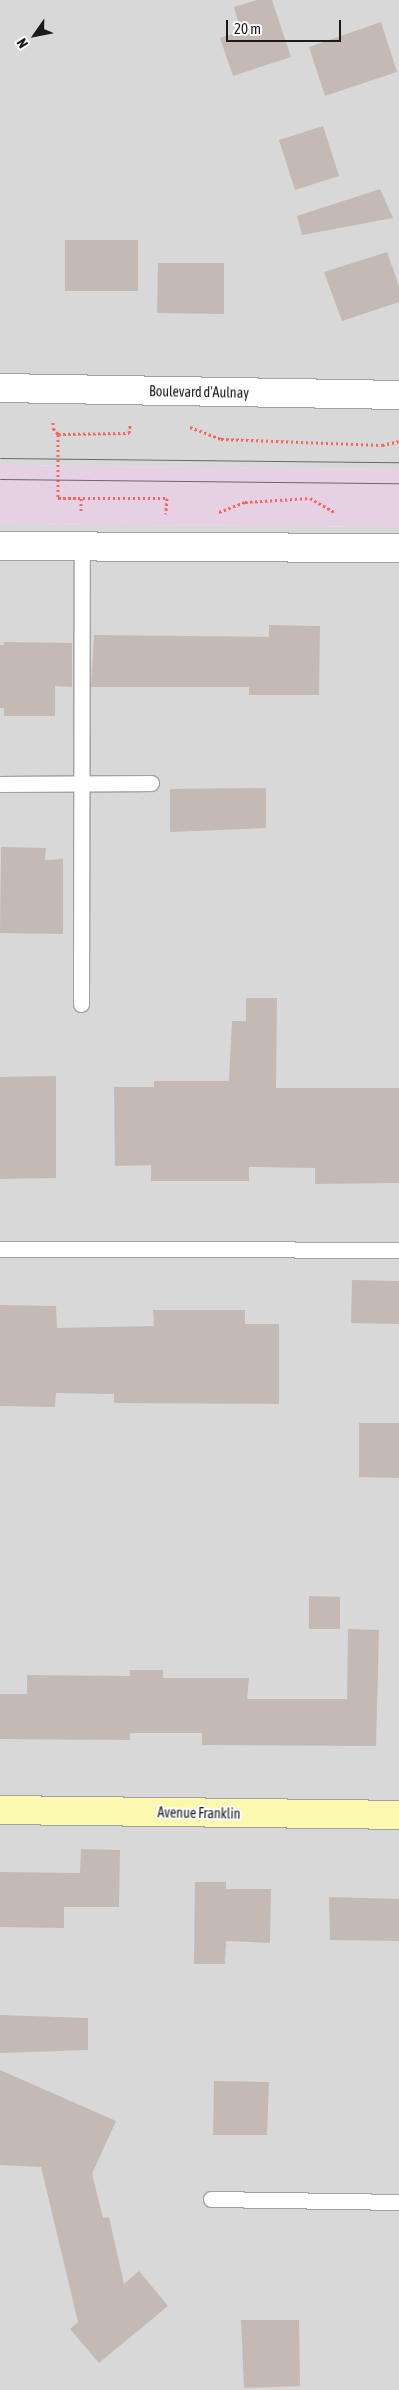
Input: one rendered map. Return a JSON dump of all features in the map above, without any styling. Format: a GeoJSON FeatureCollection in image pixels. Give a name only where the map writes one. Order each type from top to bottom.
{"type":"FeatureCollection","features":[{"type":"Feature","properties":{"kind":"street","name":"Boulevard d'Aulnay"},"geometry":{"type":"LineString","coordinates":[[0,388],[399,395]]}},
{"type":"Feature","properties":{"kind":"street"},"geometry":{"type":"LineString","coordinates":[[0,546],[399,548]]}},
{"type":"Feature","properties":{"kind":"street","name":"Avenue Franklin"},"geometry":{"type":"LineString","coordinates":[[0,1810],[399,1815]]}},
{"type":"Feature","properties":{"kind":"lane"},"geometry":{"type":"LineString","coordinates":[[81,1004],[82,546]]}},
{"type":"Feature","properties":{"kind":"lane"},"geometry":{"type":"LineString","coordinates":[[0,784],[151,783]]}},
{"type":"Feature","properties":{"kind":"lane"},"geometry":{"type":"LineString","coordinates":[[0,1249],[399,1250]]}},
{"type":"Feature","properties":{"kind":"lane"},"geometry":{"type":"LineString","coordinates":[[212,2199],[399,2202]]}},
{"type":"Feature","properties":{"kind":"path"},"geometry":{"type":"LineString","coordinates":[[53,424],[58,434],[58,498],[167,498],[166,517]]}},
{"type":"Feature","properties":{"kind":"path"},"geometry":{"type":"LineString","coordinates":[[222,439],[382,445],[399,441]]}},
{"type":"Feature","properties":{"kind":"path"},"geometry":{"type":"LineString","coordinates":[[80,498],[81,509]]}},
{"type":"Feature","properties":{"kind":"shaded area"},"geometry":{"type":"Polygon","coordinates":[[[0,0],[399,0],[399,469],[0,465],[0,0]]]}},
{"type":"Feature","properties":{"kind":"shaded area"},"geometry":{"type":"Polygon","coordinates":[[[0,465],[399,469],[399,527],[0,524],[0,465]]]}},
{"type":"Feature","properties":{"kind":"shaded area"},"geometry":{"type":"Polygon","coordinates":[[[0,524],[399,527],[399,2390],[0,2390],[0,524]]]}},
{"type":"Feature","properties":{"kind":"building"},"geometry":{"type":"Polygon","coordinates":[[[257,0],[272,0],[291,57],[233,76],[220,38],[241,31],[234,7],[257,0]]]}},
{"type":"Feature","properties":{"kind":"building"},"geometry":{"type":"Polygon","coordinates":[[[381,22],[397,72],[325,96],[309,47],[381,22]]]}},
{"type":"Feature","properties":{"kind":"building"},"geometry":{"type":"Polygon","coordinates":[[[323,126],[339,176],[295,190],[279,140],[323,126]]]}},
{"type":"Feature","properties":{"kind":"building"},"geometry":{"type":"Polygon","coordinates":[[[380,189],[393,218],[302,235],[297,216],[380,189]]]}},
{"type":"Feature","properties":{"kind":"building"},"geometry":{"type":"Polygon","coordinates":[[[65,240],[138,240],[138,291],[65,291],[65,240]]]}},
{"type":"Feature","properties":{"kind":"building"},"geometry":{"type":"Polygon","coordinates":[[[387,252],[399,286],[399,302],[342,321],[324,272],[387,252]]]}},
{"type":"Feature","properties":{"kind":"building"},"geometry":{"type":"Polygon","coordinates":[[[158,263],[224,263],[224,314],[157,313],[158,263]]]}},
{"type":"Feature","properties":{"kind":"building"},"geometry":{"type":"Polygon","coordinates":[[[269,625],[320,626],[319,695],[249,695],[249,687],[91,687],[94,635],[269,637],[269,625]]]}},
{"type":"Feature","properties":{"kind":"building"},"geometry":{"type":"Polygon","coordinates":[[[4,642],[72,643],[72,687],[55,686],[55,716],[4,716],[4,708],[0,708],[0,645],[4,645],[4,642]]]}},
{"type":"Feature","properties":{"kind":"building"},"geometry":{"type":"Polygon","coordinates":[[[266,788],[266,828],[170,832],[170,789],[266,788]]]}},
{"type":"Feature","properties":{"kind":"building"},"geometry":{"type":"Polygon","coordinates":[[[1,847],[46,848],[45,860],[63,859],[63,934],[0,933],[1,847]]]}},
{"type":"Feature","properties":{"kind":"building"},"geometry":{"type":"Polygon","coordinates":[[[246,998],[277,998],[276,1088],[399,1088],[399,1183],[315,1184],[315,1168],[249,1167],[249,1181],[151,1181],[151,1165],[115,1166],[114,1087],[154,1087],[154,1081],[229,1081],[232,1021],[246,1021],[246,998]]]}},
{"type":"Feature","properties":{"kind":"building"},"geometry":{"type":"Polygon","coordinates":[[[56,1076],[56,1178],[0,1179],[0,1077],[56,1076]]]}},
{"type":"Feature","properties":{"kind":"building"},"geometry":{"type":"Polygon","coordinates":[[[352,1280],[399,1281],[399,1324],[351,1323],[352,1280]]]}},
{"type":"Feature","properties":{"kind":"building"},"geometry":{"type":"Polygon","coordinates":[[[0,1305],[56,1306],[57,1328],[154,1326],[153,1310],[245,1310],[245,1324],[279,1324],[279,1404],[114,1403],[114,1394],[56,1393],[55,1407],[0,1406],[0,1305]]]}},
{"type":"Feature","properties":{"kind":"building"},"geometry":{"type":"Polygon","coordinates":[[[359,1423],[399,1423],[399,1478],[359,1477],[359,1423]]]}},
{"type":"Feature","properties":{"kind":"building"},"geometry":{"type":"Polygon","coordinates":[[[309,1596],[340,1597],[340,1629],[309,1629],[309,1596]]]}},
{"type":"Feature","properties":{"kind":"building"},"geometry":{"type":"Polygon","coordinates":[[[348,1629],[379,1630],[376,1746],[202,1745],[202,1733],[130,1733],[130,1740],[0,1739],[0,1694],[27,1694],[27,1675],[130,1676],[130,1670],[163,1670],[163,1678],[249,1678],[247,1699],[347,1699],[348,1629]]]}},
{"type":"Feature","properties":{"kind":"building"},"geometry":{"type":"Polygon","coordinates":[[[81,1849],[120,1850],[119,1907],[64,1907],[64,1928],[0,1927],[0,1872],[80,1873],[81,1849]]]}},
{"type":"Feature","properties":{"kind":"building"},"geometry":{"type":"Polygon","coordinates":[[[195,1882],[226,1882],[226,1889],[271,1889],[270,1943],[226,1941],[225,1964],[194,1964],[195,1882]]]}},
{"type":"Feature","properties":{"kind":"building"},"geometry":{"type":"Polygon","coordinates":[[[329,1897],[399,1899],[399,1941],[330,1940],[329,1897]]]}},
{"type":"Feature","properties":{"kind":"building"},"geometry":{"type":"Polygon","coordinates":[[[0,2015],[88,2018],[88,2050],[0,2053],[0,2015]]]}},
{"type":"Feature","properties":{"kind":"building"},"geometry":{"type":"Polygon","coordinates":[[[0,2070],[116,2121],[92,2174],[103,2218],[109,2217],[124,2284],[139,2271],[168,2306],[99,2363],[70,2329],[78,2322],[41,2167],[0,2165],[0,2070]]]}},
{"type":"Feature","properties":{"kind":"building"},"geometry":{"type":"Polygon","coordinates":[[[214,2081],[269,2082],[267,2135],[213,2135],[214,2081]]]}},
{"type":"Feature","properties":{"kind":"building"},"geometry":{"type":"Polygon","coordinates":[[[241,2320],[299,2320],[300,2386],[244,2388],[241,2320]]]}},
{"type":"Feature","properties":{"kind":"tram line"},"geometry":{"type":"LineString","coordinates":[[0,458],[399,462]]}},
{"type":"Feature","properties":{"kind":"tram line"},"geometry":{"type":"LineString","coordinates":[[0,479],[399,483]]}}]}
